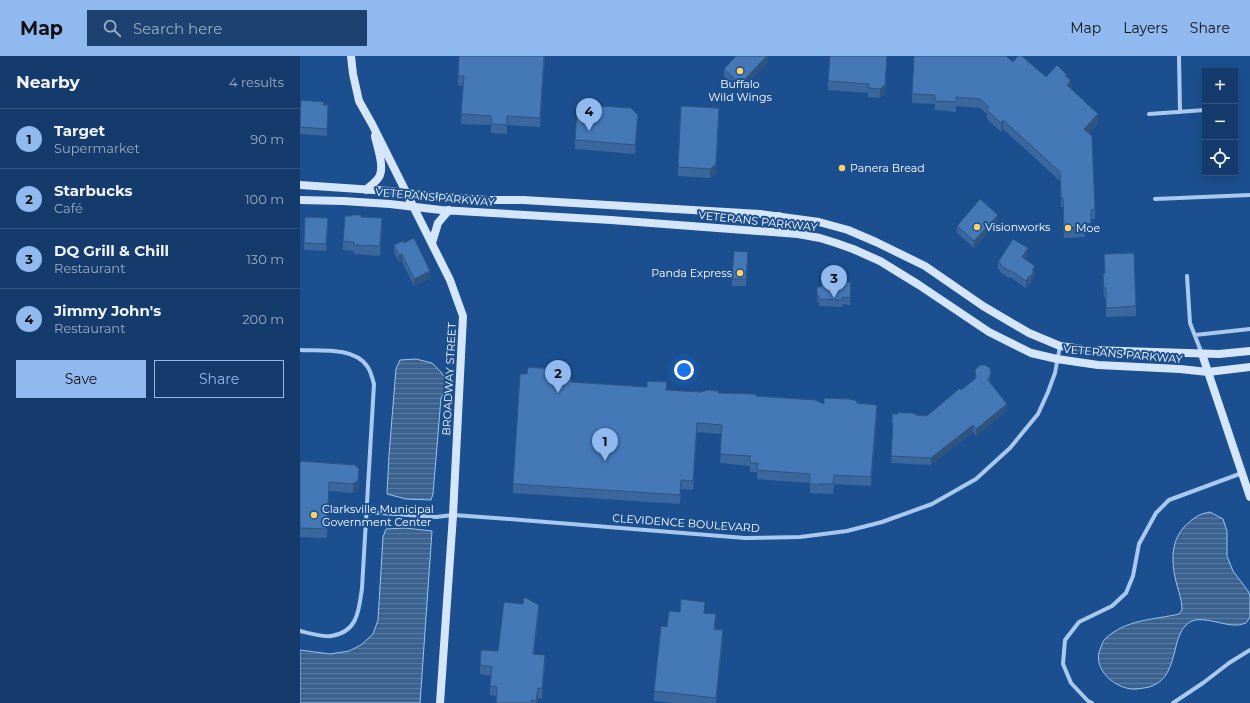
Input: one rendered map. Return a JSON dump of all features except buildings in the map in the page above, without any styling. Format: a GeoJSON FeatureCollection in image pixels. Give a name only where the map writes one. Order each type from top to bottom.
{"type":"FeatureCollection","features":[{"type":"Feature","properties":{"kind":"main road","name":"BROADWAY STREET"},"geometry":{"type":"LineString","coordinates":[[351,56],[359,101],[450,280],[463,316],[453,515],[440,703]]}},
{"type":"Feature","properties":{"kind":"main road"},"geometry":{"type":"LineString","coordinates":[[366,190],[380,176],[381,171],[380,158],[372,124]]}},
{"type":"Feature","properties":{"kind":"main road","name":"VETERANS PARKWAY"},"geometry":{"type":"LineString","coordinates":[[300,185],[480,199],[523,200],[778,216],[817,222],[848,230],[925,266],[983,306],[1029,333],[1060,346],[1090,350],[1225,355],[1250,351]]}},
{"type":"Feature","properties":{"kind":"main road","name":"VETERANS PARKWAY"},"geometry":{"type":"LineString","coordinates":[[300,200],[343,201],[449,210],[798,234],[820,238],[853,249],[880,261],[920,285],[989,332],[1031,353],[1057,359],[1098,364],[1208,372],[1250,367]]}},
{"type":"Feature","properties":{"kind":"main road"},"geometry":{"type":"LineString","coordinates":[[432,243],[438,223],[449,210]]}},
{"type":"Feature","properties":{"kind":"main road"},"geometry":{"type":"LineString","coordinates":[[777,232],[778,216]]}},
{"type":"Feature","properties":{"kind":"main road"},"geometry":{"type":"LineString","coordinates":[[1202,354],[1250,498]]}},
{"type":"Feature","properties":{"kind":"street"},"geometry":{"type":"LineString","coordinates":[[1179,56],[1180,112]]}},
{"type":"Feature","properties":{"kind":"street"},"geometry":{"type":"LineString","coordinates":[[1149,114],[1202,110]]}},
{"type":"Feature","properties":{"kind":"street"},"geometry":{"type":"LineString","coordinates":[[1155,199],[1250,195]]}},
{"type":"Feature","properties":{"kind":"street"},"geometry":{"type":"LineString","coordinates":[[1187,276],[1190,323],[1202,354]]}},
{"type":"Feature","properties":{"kind":"street"},"geometry":{"type":"LineString","coordinates":[[1195,335],[1250,329]]}},
{"type":"Feature","properties":{"kind":"street","name":"CLEVIDENCE BOULEVARD"},"geometry":{"type":"LineString","coordinates":[[367,512],[436,517],[453,515],[745,538],[800,537],[847,531],[882,522],[932,504],[976,479],[1010,448],[1038,414],[1055,373],[1060,346]]}},
{"type":"Feature","properties":{"kind":"street"},"geometry":{"type":"LineString","coordinates":[[300,350],[348,353],[360,359],[368,367],[374,384],[367,512],[359,612],[355,622],[344,632],[330,637],[300,631]]}},
{"type":"Feature","properties":{"kind":"street"},"geometry":{"type":"LineString","coordinates":[[1092,703],[1088,701],[1071,682],[1063,664],[1065,640],[1079,622],[1112,606],[1126,593],[1133,576],[1139,544],[1156,513],[1169,500],[1242,473]]}},
{"type":"Feature","properties":{"kind":"street"},"geometry":{"type":"LineString","coordinates":[[1173,703],[1250,650]]}},
{"type":"Feature","properties":{"kind":"water"},"geometry":{"type":"Polygon","coordinates":[[[416,359],[432,363],[441,372],[449,384],[441,398],[433,494],[431,500],[406,499],[387,494],[396,369],[400,360],[416,359]]]}},
{"type":"Feature","properties":{"kind":"water"},"geometry":{"type":"Polygon","coordinates":[[[1210,512],[1223,519],[1227,531],[1227,556],[1233,571],[1250,596],[1250,617],[1246,623],[1238,625],[1208,620],[1192,621],[1185,626],[1180,634],[1167,673],[1161,680],[1152,686],[1137,689],[1129,689],[1113,682],[1107,677],[1099,663],[1099,655],[1103,642],[1113,632],[1131,624],[1179,614],[1182,610],[1182,606],[1173,559],[1175,543],[1182,529],[1188,523],[1199,515],[1210,512]]]}},
{"type":"Feature","properties":{"kind":"water"},"geometry":{"type":"Polygon","coordinates":[[[405,528],[432,531],[420,703],[300,703],[300,650],[330,654],[349,651],[361,645],[373,634],[378,620],[383,537],[386,529],[405,528]]]}},
{"type":"Feature","properties":{"kind":"place","name":"Buffalo Wild Wings"},"geometry":{"type":"Point","coordinates":[740,71]}},
{"type":"Feature","properties":{"kind":"place","name":"Jimmy John's"},"geometry":{"type":"Point","coordinates":[589,131]}},
{"type":"Feature","properties":{"kind":"place","name":"Panera Bread"},"geometry":{"type":"Point","coordinates":[842,168]}},
{"type":"Feature","properties":{"kind":"place","name":"Visionworks"},"geometry":{"type":"Point","coordinates":[977,227]}},
{"type":"Feature","properties":{"kind":"place","name":"Moe"},"geometry":{"type":"Point","coordinates":[1068,228]}},
{"type":"Feature","properties":{"kind":"place","name":"Panda Express"},"geometry":{"type":"Point","coordinates":[740,273]}},
{"type":"Feature","properties":{"kind":"place","name":"DQ Grill & Chill"},"geometry":{"type":"Point","coordinates":[834,298]}},
{"type":"Feature","properties":{"kind":"place","name":"Starbucks"},"geometry":{"type":"Point","coordinates":[558,393]}},
{"type":"Feature","properties":{"kind":"place","name":"Target"},"geometry":{"type":"Point","coordinates":[605,461]}},
{"type":"Feature","properties":{"kind":"place","name":"Clarksville Municipal Government Center"},"geometry":{"type":"Point","coordinates":[314,515]}}]}
